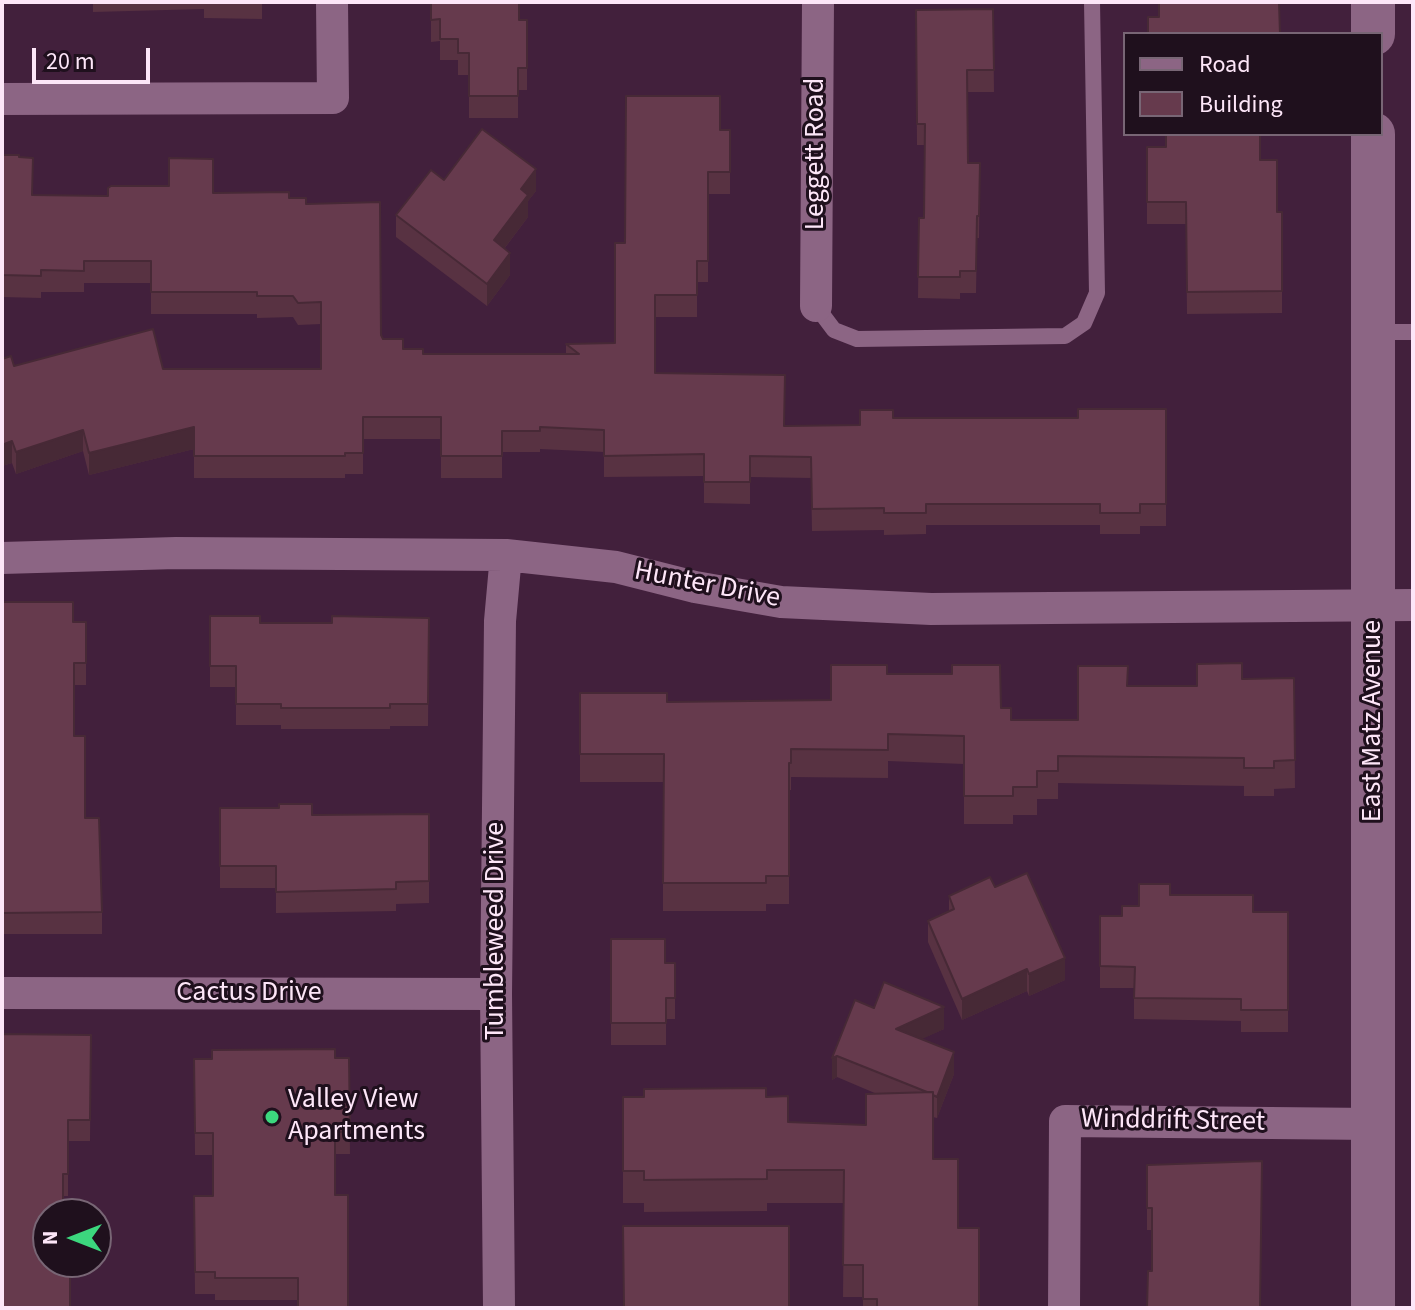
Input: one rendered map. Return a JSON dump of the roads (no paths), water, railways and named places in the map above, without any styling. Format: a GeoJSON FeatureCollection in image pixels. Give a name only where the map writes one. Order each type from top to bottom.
{"type":"FeatureCollection","features":[{"type":"Feature","properties":{"kind":"street"},"geometry":{"type":"LineString","coordinates":[[2,99],[333,98],[332,2]]}},
{"type":"Feature","properties":{"kind":"street","name":"Leggett Road"},"geometry":{"type":"LineString","coordinates":[[816,306],[818,2]]}},
{"type":"Feature","properties":{"kind":"street"},"geometry":{"type":"LineString","coordinates":[[1373,2],[1373,32]]}},
{"type":"Feature","properties":{"kind":"street","name":"East Matz Avenue"},"geometry":{"type":"LineString","coordinates":[[1373,136],[1393,332],[1394,605],[1373,1124],[1373,1308]]}},
{"type":"Feature","properties":{"kind":"street","name":"Hunter Drive"},"geometry":{"type":"LineString","coordinates":[[2,558],[176,553],[506,555],[616,567],[695,587],[781,602],[931,609],[1394,605]]}},
{"type":"Feature","properties":{"kind":"street","name":"Tumbleweed Drive"},"geometry":{"type":"LineString","coordinates":[[499,1308],[496,994],[500,621],[506,555]]}},
{"type":"Feature","properties":{"kind":"street","name":"Cactus Drive"},"geometry":{"type":"LineString","coordinates":[[2,993],[496,994]]}},
{"type":"Feature","properties":{"kind":"street","name":"Winddrift Street"},"geometry":{"type":"LineString","coordinates":[[1064,1308],[1065,1121],[1373,1124]]}},
{"type":"Feature","properties":{"kind":"lane"},"geometry":{"type":"LineString","coordinates":[[816,306],[834,330],[857,339],[1065,336],[1084,323],[1097,293],[1092,2]]}},
{"type":"Feature","properties":{"kind":"place","name":"Valley View Apartments"},"geometry":{"type":"Point","coordinates":[272,1117]}}]}
